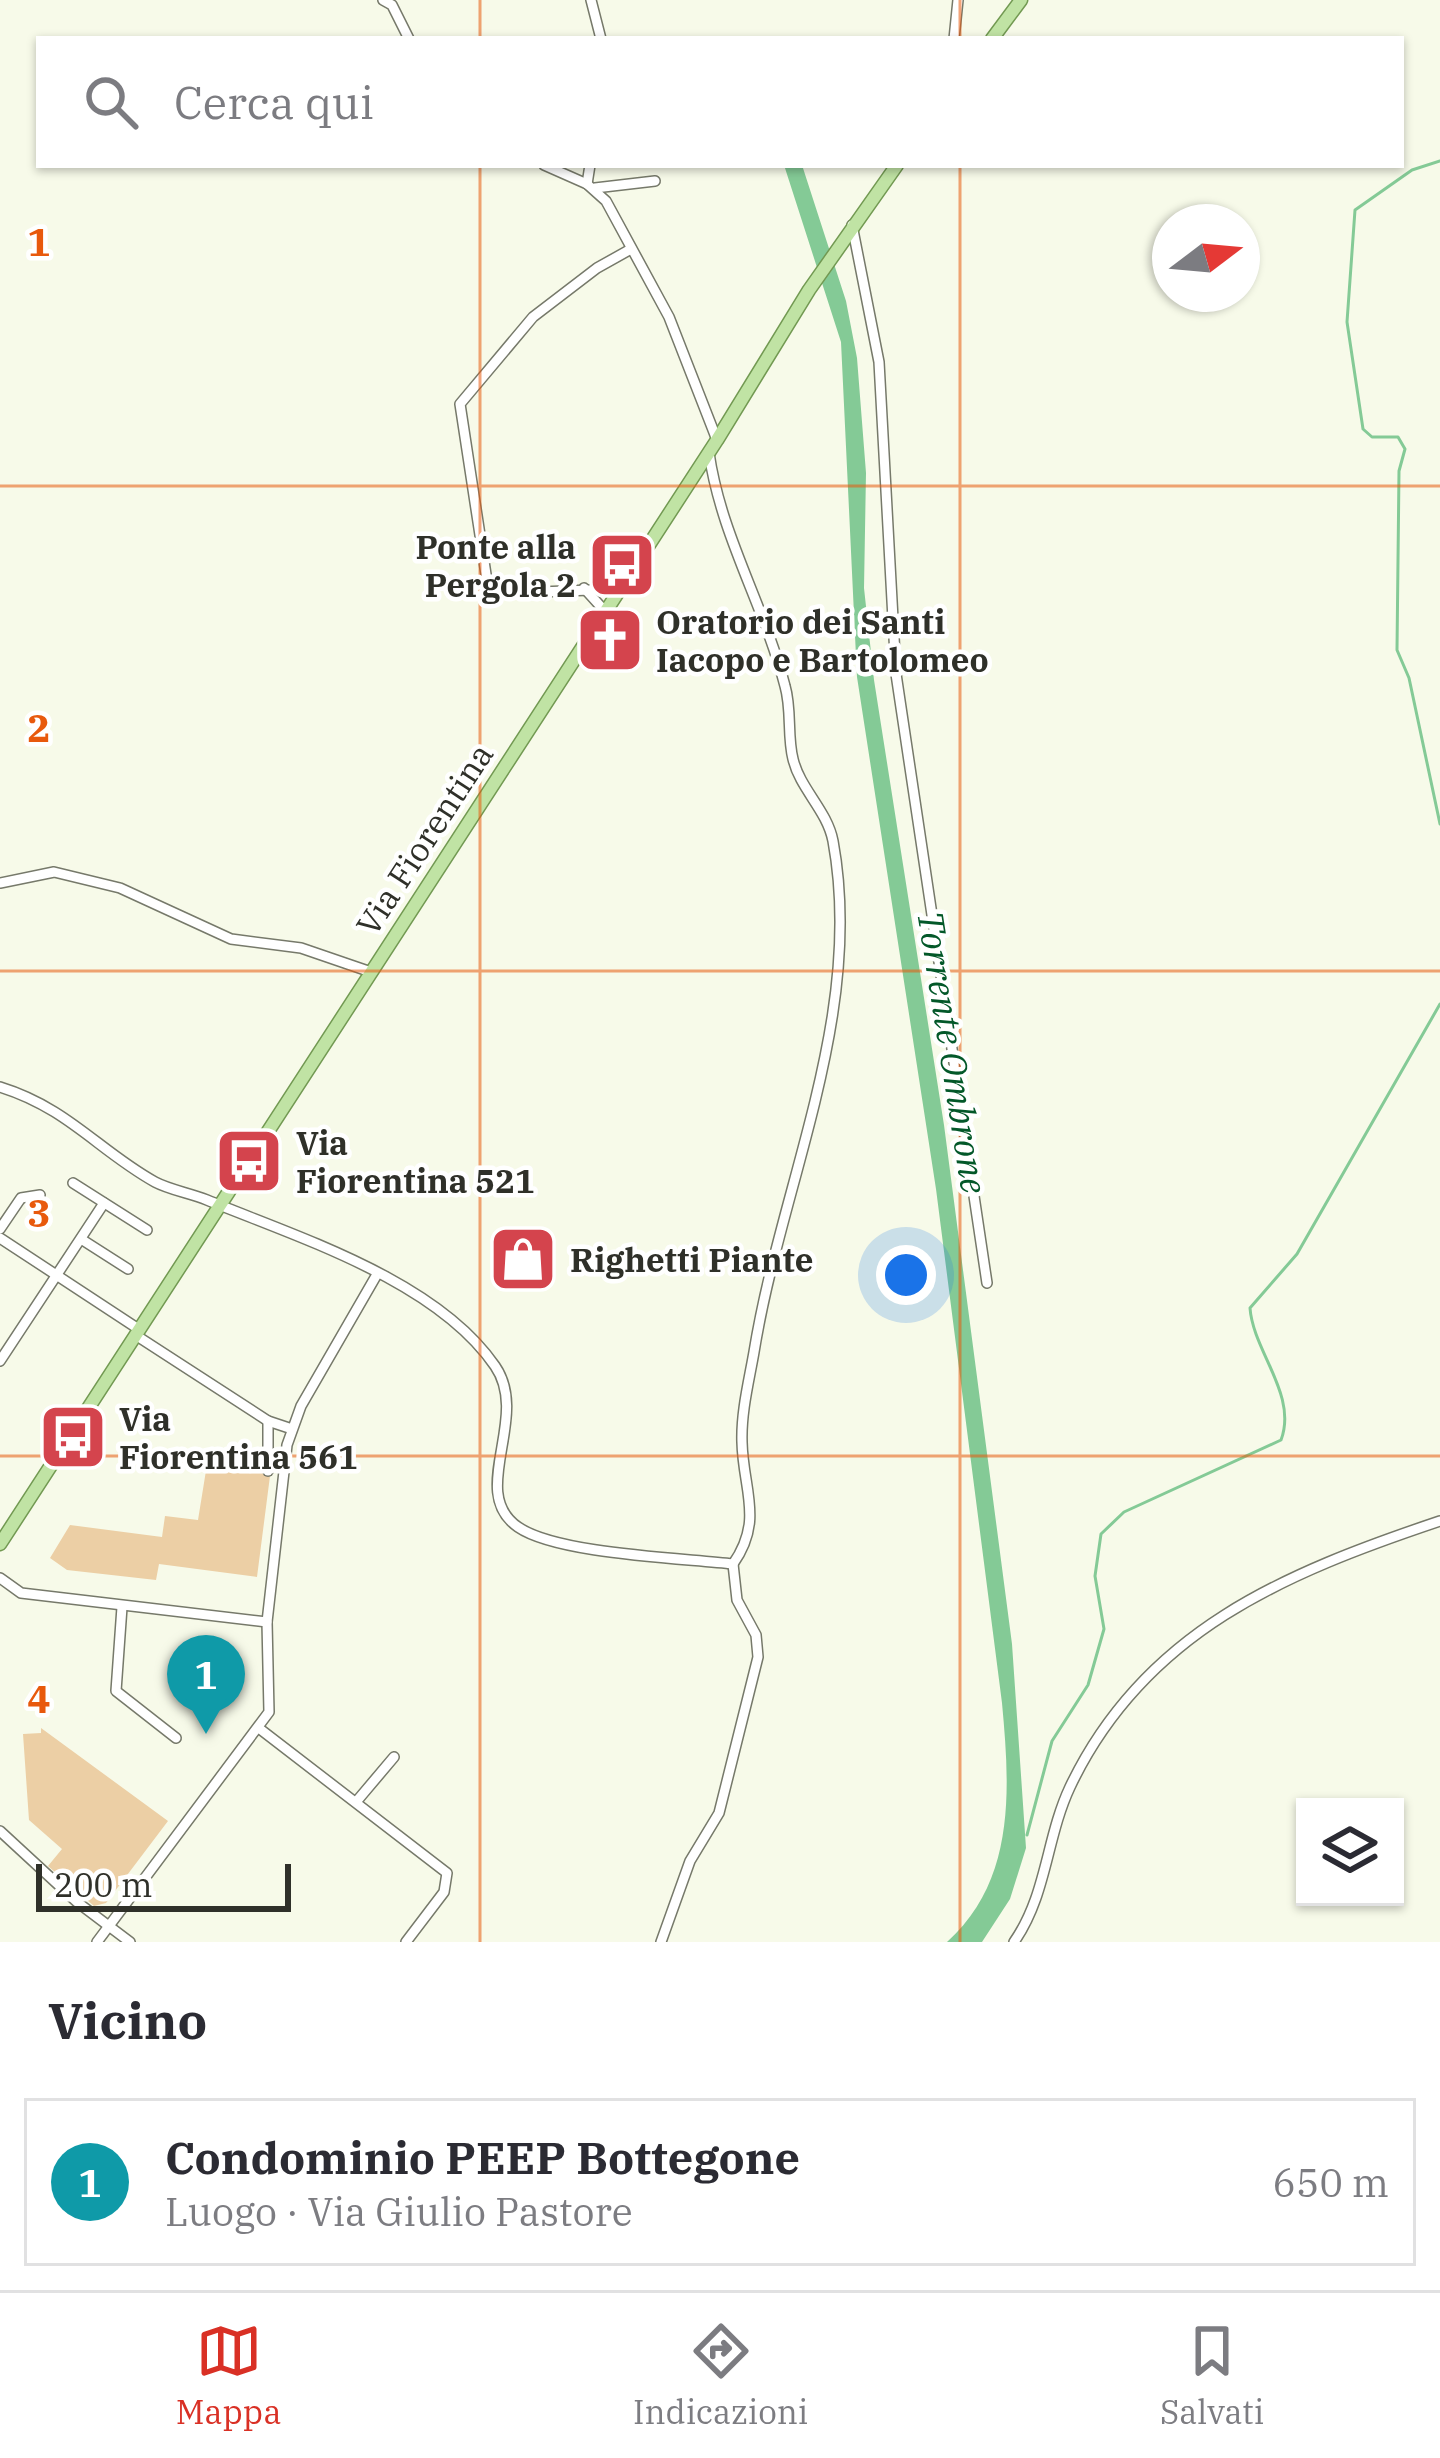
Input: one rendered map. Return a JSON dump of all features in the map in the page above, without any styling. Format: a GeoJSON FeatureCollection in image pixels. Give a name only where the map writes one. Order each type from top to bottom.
{"type":"FeatureCollection","features":[{"type":"Feature","properties":{"kind":"main road"},"geometry":{"type":"LineString","coordinates":[[994,36],[1021,0]]}},
{"type":"Feature","properties":{"kind":"main road","name":"Via Fiorentina"},"geometry":{"type":"LineString","coordinates":[[0,1544],[603,609],[709,453],[809,290],[895,168]]}},
{"type":"Feature","properties":{"kind":"street"},"geometry":{"type":"LineString","coordinates":[[383,0],[392,5],[408,36]]}},
{"type":"Feature","properties":{"kind":"street"},"geometry":{"type":"LineString","coordinates":[[591,0],[601,36]]}},
{"type":"Feature","properties":{"kind":"street"},"geometry":{"type":"LineString","coordinates":[[954,36],[958,0]]}},
{"type":"Feature","properties":{"kind":"street"},"geometry":{"type":"LineString","coordinates":[[551,168],[591,186],[655,181]]}},
{"type":"Feature","properties":{"kind":"street"},"geometry":{"type":"LineString","coordinates":[[590,168],[591,186],[669,317],[693,371],[704,419],[717,440]]}},
{"type":"Feature","properties":{"kind":"street"},"geometry":{"type":"LineString","coordinates":[[850,229],[879,362],[896,674],[988,1283]]}},
{"type":"Feature","properties":{"kind":"street"},"geometry":{"type":"LineString","coordinates":[[616,589],[489,593],[460,404],[533,317],[631,249]]}},
{"type":"Feature","properties":{"kind":"street"},"geometry":{"type":"LineString","coordinates":[[661,1942],[690,1861],[719,1813],[758,1657],[756,1635],[736,1600],[733,1564],[752,1523],[742,1438],[763,1288],[797,1174],[835,1008],[832,835],[793,759],[786,688],[753,591],[728,542],[709,453]]}},
{"type":"Feature","properties":{"kind":"street"},"geometry":{"type":"LineString","coordinates":[[584,588],[603,609]]}},
{"type":"Feature","properties":{"kind":"street"},"geometry":{"type":"LineString","coordinates":[[0,883],[54,872],[120,888],[231,939],[301,948],[371,972]]}},
{"type":"Feature","properties":{"kind":"street"},"geometry":{"type":"LineString","coordinates":[[0,1088],[88,1130],[157,1183],[306,1239],[443,1307],[501,1374],[511,1405],[497,1496],[502,1511],[520,1529],[562,1543],[733,1564]]}},
{"type":"Feature","properties":{"kind":"street"},"geometry":{"type":"LineString","coordinates":[[73,1183],[147,1230]]}},
{"type":"Feature","properties":{"kind":"street"},"geometry":{"type":"LineString","coordinates":[[40,1195],[21,1198],[0,1234],[268,1421],[292,1429]]}},
{"type":"Feature","properties":{"kind":"street"},"geometry":{"type":"LineString","coordinates":[[0,1361],[104,1203]]}},
{"type":"Feature","properties":{"kind":"street"},"geometry":{"type":"LineString","coordinates":[[80,1239],[128,1269]]}},
{"type":"Feature","properties":{"kind":"street"},"geometry":{"type":"LineString","coordinates":[[97,1942],[260,1729],[271,1701],[267,1622],[281,1477],[292,1429],[376,1276]]}},
{"type":"Feature","properties":{"kind":"street"},"geometry":{"type":"LineString","coordinates":[[268,1421],[268,1471]]}},
{"type":"Feature","properties":{"kind":"street"},"geometry":{"type":"LineString","coordinates":[[1014,1942],[1037,1900],[1061,1807],[1089,1745],[1108,1717],[1164,1662],[1248,1598],[1348,1552],[1440,1521]]}},
{"type":"Feature","properties":{"kind":"street"},"geometry":{"type":"LineString","coordinates":[[0,1578],[21,1593],[267,1622]]}},
{"type":"Feature","properties":{"kind":"street"},"geometry":{"type":"LineString","coordinates":[[122,1607],[116,1691],[176,1738]]}},
{"type":"Feature","properties":{"kind":"street"},"geometry":{"type":"LineString","coordinates":[[260,1729],[447,1873],[444,1892],[406,1942]]}},
{"type":"Feature","properties":{"kind":"street"},"geometry":{"type":"LineString","coordinates":[[356,1802],[394,1757]]}},
{"type":"Feature","properties":{"kind":"street"},"geometry":{"type":"LineString","coordinates":[[0,1831],[130,1942]]}},
{"type":"Feature","properties":{"kind":"shaded area"},"geometry":{"type":"Polygon","coordinates":[[[785,168],[803,168],[846,301],[857,358],[866,473],[864,588],[874,680],[944,1125],[1012,1644],[1026,1848],[1010,1899],[982,1942],[947,1942],[970,1917],[997,1862],[1006,1800],[1002,1703],[936,1189],[857,677],[841,342],[785,168]]]}},
{"type":"Feature","properties":{"kind":"shaded area"},"geometry":{"type":"Polygon","coordinates":[[[209,1452],[270,1476],[257,1577],[159,1564],[156,1580],[67,1570],[50,1558],[70,1525],[162,1537],[165,1516],[198,1520],[209,1452]]]}},
{"type":"Feature","properties":{"kind":"shaded area"},"geometry":{"type":"Polygon","coordinates":[[[41,1728],[168,1821],[106,1903],[94,1906],[48,1866],[62,1849],[29,1820],[23,1734],[41,1733],[41,1728]]]}},
{"type":"Feature","properties":{"kind":"waterway"},"geometry":{"type":"LineString","coordinates":[[1440,161],[1412,170],[1355,210],[1347,322],[1363,429],[1372,437],[1398,437],[1405,449],[1399,471],[1397,650],[1409,678],[1440,824]]}},
{"type":"Feature","properties":{"kind":"waterway"},"geometry":{"type":"LineString","coordinates":[[1027,1835],[1052,1741],[1088,1685],[1104,1629],[1095,1576],[1101,1534],[1124,1512],[1281,1440],[1284,1406],[1250,1308],[1297,1254],[1440,1004]]}},
{"type":"Feature","properties":{"kind":"place","name":"Ponte alla Pergola 2"},"geometry":{"type":"Point","coordinates":[622,565]}},
{"type":"Feature","properties":{"kind":"place","name":"Oratorio dei Santi Iacopo e Bartolomeo"},"geometry":{"type":"Point","coordinates":[610,640]}},
{"type":"Feature","properties":{"kind":"place","name":"Via Fiorentina 521"},"geometry":{"type":"Point","coordinates":[249,1161]}},
{"type":"Feature","properties":{"kind":"place","name":"Righetti Piante"},"geometry":{"type":"Point","coordinates":[523,1259]}},
{"type":"Feature","properties":{"kind":"place","name":"Via Fiorentina 561"},"geometry":{"type":"Point","coordinates":[73,1437]}},
{"type":"Feature","properties":{"kind":"place","name":"Condominio PEEP Bottegone"},"geometry":{"type":"Point","coordinates":[206,1734]}},
{"type":"Feature","properties":{"kind":"water label","name":"Torrente Ombrone"},"geometry":{"type":"Point","coordinates":[953,1052]}}]}
